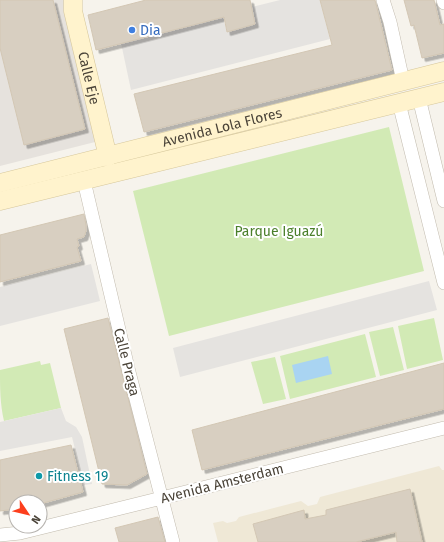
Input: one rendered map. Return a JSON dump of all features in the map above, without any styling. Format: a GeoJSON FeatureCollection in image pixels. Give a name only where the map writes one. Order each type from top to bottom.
{"type":"FeatureCollection","features":[{"type":"Feature","properties":{"kind":"main road","name":"Calle Eje"},"geometry":{"type":"LineString","coordinates":[[73,0],[73,11],[108,157]]}},
{"type":"Feature","properties":{"kind":"main road","name":"Avenida Lola Flores"},"geometry":{"type":"LineString","coordinates":[[0,184],[444,71]]}},
{"type":"Feature","properties":{"kind":"main road","name":"Avenida Lola Flores"},"geometry":{"type":"LineString","coordinates":[[0,201],[444,92]]}},
{"type":"Feature","properties":{"kind":"street"},"geometry":{"type":"LineString","coordinates":[[383,0],[390,22],[403,81]]}},
{"type":"Feature","properties":{"kind":"street"},"geometry":{"type":"LineString","coordinates":[[419,98],[444,201]]}},
{"type":"Feature","properties":{"kind":"street"},"geometry":{"type":"LineString","coordinates":[[399,103],[444,283]]}},
{"type":"Feature","properties":{"kind":"street","name":"Calle Praga"},"geometry":{"type":"LineString","coordinates":[[84,181],[129,372],[173,542]]}},
{"type":"Feature","properties":{"kind":"street","name":"Avenida Amsterdam"},"geometry":{"type":"LineString","coordinates":[[0,535],[21,537],[162,497],[444,428]]}},
{"type":"Feature","properties":{"kind":"shaded area"},"geometry":{"type":"Polygon","coordinates":[[[0,0],[69,0],[99,141],[0,166],[0,0]]]}},
{"type":"Feature","properties":{"kind":"shaded area"},"geometry":{"type":"Polygon","coordinates":[[[280,0],[320,0],[330,39],[131,90],[121,43],[223,17],[227,32],[255,24],[252,7],[280,0]]]}},
{"type":"Feature","properties":{"kind":"shaded area"},"geometry":{"type":"Polygon","coordinates":[[[91,264],[100,301],[0,326],[0,287],[91,264]]]}},
{"type":"Feature","properties":{"kind":"shaded area"},"geometry":{"type":"Polygon","coordinates":[[[429,281],[437,310],[180,377],[173,348],[429,281]]]}},
{"type":"Feature","properties":{"kind":"shaded area"},"geometry":{"type":"Polygon","coordinates":[[[61,408],[66,421],[76,427],[82,437],[92,484],[84,485],[72,437],[0,451],[0,422],[61,408]]]}},
{"type":"Feature","properties":{"kind":"shaded area"},"geometry":{"type":"Polygon","coordinates":[[[439,466],[442,470],[444,470],[444,542],[218,542],[213,523],[223,521],[227,523],[236,521],[239,517],[301,501],[308,506],[317,504],[320,497],[439,466]]]}},
{"type":"Feature","properties":{"kind":"green space","name":"Parque Iguazú"},"geometry":{"type":"Polygon","coordinates":[[[389,127],[424,271],[169,336],[133,191],[389,127]]]}},
{"type":"Feature","properties":{"kind":"green space"},"geometry":{"type":"Polygon","coordinates":[[[434,318],[443,360],[407,369],[398,326],[434,318]]]}},
{"type":"Feature","properties":{"kind":"green space"},"geometry":{"type":"Polygon","coordinates":[[[393,327],[404,370],[380,376],[369,332],[393,327]]]}},
{"type":"Feature","properties":{"kind":"green space"},"geometry":{"type":"Polygon","coordinates":[[[365,334],[376,377],[290,399],[280,356],[365,334]]]}},
{"type":"Feature","properties":{"kind":"green space"},"geometry":{"type":"Polygon","coordinates":[[[275,357],[286,399],[263,404],[251,362],[275,357]]]}},
{"type":"Feature","properties":{"kind":"green space"},"geometry":{"type":"Polygon","coordinates":[[[40,361],[41,365],[50,363],[61,408],[4,421],[1,402],[0,370],[40,361]]]}},
{"type":"Feature","properties":{"kind":"water"},"geometry":{"type":"Polygon","coordinates":[[[328,356],[332,374],[296,383],[292,365],[328,356]]]}},
{"type":"Feature","properties":{"kind":"building"},"geometry":{"type":"Polygon","coordinates":[[[0,0],[53,0],[85,129],[24,145],[0,48],[0,0]]]}},
{"type":"Feature","properties":{"kind":"building","name":"Dia"},"geometry":{"type":"Polygon","coordinates":[[[146,0],[250,0],[255,24],[227,32],[224,17],[96,50],[88,15],[146,0]]]}},
{"type":"Feature","properties":{"kind":"building"},"geometry":{"type":"Polygon","coordinates":[[[320,0],[375,0],[392,70],[144,132],[134,94],[332,45],[320,0]]]}},
{"type":"Feature","properties":{"kind":"building"},"geometry":{"type":"Polygon","coordinates":[[[404,0],[434,0],[440,25],[444,24],[444,53],[422,58],[414,25],[411,26],[404,0]]]}},
{"type":"Feature","properties":{"kind":"building"},"geometry":{"type":"Polygon","coordinates":[[[84,214],[86,231],[84,237],[77,239],[79,246],[77,247],[81,261],[0,282],[0,235],[84,214]]]}},
{"type":"Feature","properties":{"kind":"building"},"geometry":{"type":"Polygon","coordinates":[[[108,318],[147,474],[127,485],[102,484],[64,329],[108,318]]]}},
{"type":"Feature","properties":{"kind":"building"},"geometry":{"type":"Polygon","coordinates":[[[444,363],[444,409],[202,470],[192,430],[444,363]]]}},
{"type":"Feature","properties":{"kind":"building","name":"Fitness 19"},"geometry":{"type":"Polygon","coordinates":[[[71,445],[83,492],[48,502],[48,494],[8,494],[8,510],[0,511],[0,460],[71,445]]]}},
{"type":"Feature","properties":{"kind":"building"},"geometry":{"type":"Polygon","coordinates":[[[410,489],[422,542],[397,542],[396,532],[356,542],[258,542],[253,524],[304,510],[305,519],[326,515],[326,510],[410,489]]]}},
{"type":"Feature","properties":{"kind":"building"},"geometry":{"type":"Polygon","coordinates":[[[158,517],[165,542],[119,542],[115,528],[158,517]]]}},
{"type":"Feature","properties":{"kind":"place","name":"Dia"},"geometry":{"type":"Point","coordinates":[132,30]}},
{"type":"Feature","properties":{"kind":"place","name":"Fitness 19"},"geometry":{"type":"Point","coordinates":[39,476]}}]}
